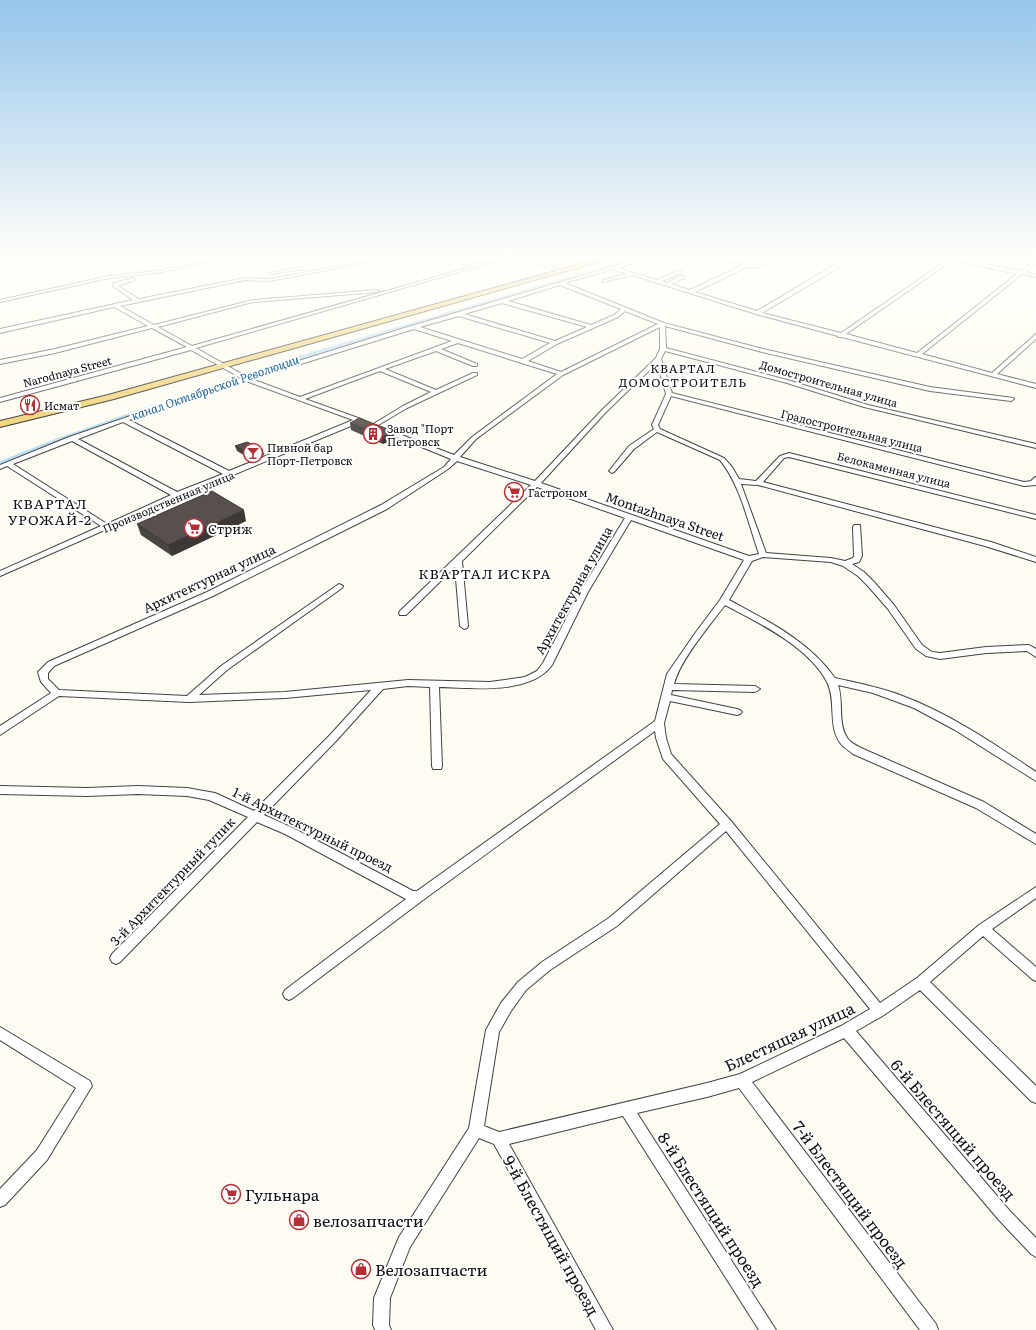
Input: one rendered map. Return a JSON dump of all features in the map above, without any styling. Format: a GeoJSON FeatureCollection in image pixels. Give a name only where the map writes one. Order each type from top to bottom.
{"type":"FeatureCollection","features":[{"type":"Feature","properties":{"kind":"main road"},"geometry":{"type":"LineString","coordinates":[[0,424],[111,397],[385,319]]}},
{"type":"Feature","properties":{"kind":"main road"},"geometry":{"type":"LineString","coordinates":[[0,420],[222,365]]}},
{"type":"Feature","properties":{"kind":"street"},"geometry":{"type":"LineString","coordinates":[[0,331],[53,319]]}},
{"type":"Feature","properties":{"kind":"street","name":"Montazhnaya Street"},"geometry":{"type":"LineString","coordinates":[[139,319],[245,378],[359,420],[455,458],[536,484],[628,518],[749,559]]}},
{"type":"Feature","properties":{"kind":"street"},"geometry":{"type":"LineString","coordinates":[[0,362],[55,351],[179,319]]}},
{"type":"Feature","properties":{"kind":"street","name":"Narodnaya Street"},"geometry":{"type":"LineString","coordinates":[[0,400],[290,319]]}},
{"type":"Feature","properties":{"kind":"street"},"geometry":{"type":"LineString","coordinates":[[0,467],[71,438],[245,378],[440,319]]}},
{"type":"Feature","properties":{"kind":"street"},"geometry":{"type":"LineString","coordinates":[[475,319],[555,343]]}},
{"type":"Feature","properties":{"kind":"street"},"geometry":{"type":"LineString","coordinates":[[565,319],[592,327]]}},
{"type":"Feature","properties":{"kind":"street"},"geometry":{"type":"LineString","coordinates":[[523,361],[555,343],[609,319]]}},
{"type":"Feature","properties":{"kind":"street"},"geometry":{"type":"LineString","coordinates":[[650,319],[662,324],[762,350],[930,389],[1012,399]]}},
{"type":"Feature","properties":{"kind":"street"},"geometry":{"type":"LineString","coordinates":[[777,319],[1036,386]]}},
{"type":"Feature","properties":{"kind":"street"},"geometry":{"type":"LineString","coordinates":[[840,336],[865,319]]}},
{"type":"Feature","properties":{"kind":"street"},"geometry":{"type":"LineString","coordinates":[[918,355],[963,319]]}},
{"type":"Feature","properties":{"kind":"street"},"geometry":{"type":"LineString","coordinates":[[402,613],[458,561],[536,484],[604,411],[658,359],[663,348],[662,324]]}},
{"type":"Feature","properties":{"kind":"street","name":"Архитектурная улица"},"geometry":{"type":"LineString","coordinates":[[628,518],[584,592],[547,665],[540,673],[527,680],[490,685],[408,683],[285,695],[189,699],[57,693],[44,680],[43,672],[51,664],[210,594],[384,507],[446,468],[474,438],[561,374],[662,324]]}},
{"type":"Feature","properties":{"kind":"street"},"geometry":{"type":"LineString","coordinates":[[413,327],[561,374]]}},
{"type":"Feature","properties":{"kind":"street"},"geometry":{"type":"LineString","coordinates":[[993,375],[1036,336]]}},
{"type":"Feature","properties":{"kind":"street"},"geometry":{"type":"LineString","coordinates":[[299,399],[457,341]]}},
{"type":"Feature","properties":{"kind":"street","name":"Домостроительная улица"},"geometry":{"type":"LineString","coordinates":[[663,348],[789,382],[861,405],[1036,446]]}},
{"type":"Feature","properties":{"kind":"street"},"geometry":{"type":"LineString","coordinates":[[436,349],[475,365]]}},
{"type":"Feature","properties":{"kind":"street"},"geometry":{"type":"LineString","coordinates":[[656,430],[655,425],[669,394],[658,359]]}},
{"type":"Feature","properties":{"kind":"street"},"geometry":{"type":"LineString","coordinates":[[380,369],[436,392]]}},
{"type":"Feature","properties":{"kind":"street"},"geometry":{"type":"LineString","coordinates":[[373,426],[404,407],[475,374]]}},
{"type":"Feature","properties":{"kind":"street","name":"Градостроительная улица"},"geometry":{"type":"LineString","coordinates":[[669,394],[1030,484],[1034,483],[1036,479]]}},
{"type":"Feature","properties":{"kind":"street"},"geometry":{"type":"LineString","coordinates":[[124,420],[229,474]]}},
{"type":"Feature","properties":{"kind":"street","name":"Производственная улица"},"geometry":{"type":"LineString","coordinates":[[0,574],[177,495],[359,420]]}},
{"type":"Feature","properties":{"kind":"street"},"geometry":{"type":"LineString","coordinates":[[612,471],[624,454],[642,438],[656,430]]}},
{"type":"Feature","properties":{"kind":"street"},"geometry":{"type":"LineString","coordinates":[[656,430],[722,459],[728,465],[736,481],[763,555]]}},
{"type":"Feature","properties":{"kind":"street"},"geometry":{"type":"LineString","coordinates":[[71,438],[177,495]]}},
{"type":"Feature","properties":{"kind":"street","name":"Белокаменная улица"},"geometry":{"type":"LineString","coordinates":[[758,483],[782,457],[789,455],[1036,517]]}},
{"type":"Feature","properties":{"kind":"street"},"geometry":{"type":"LineString","coordinates":[[8,464],[107,527]]}},
{"type":"Feature","properties":{"kind":"street"},"geometry":{"type":"LineString","coordinates":[[736,481],[758,483],[988,544],[1036,560]]}},
{"type":"Feature","properties":{"kind":"street"},"geometry":{"type":"LineString","coordinates":[[846,564],[856,560],[858,556],[857,527]]}},
{"type":"Feature","properties":{"kind":"street"},"geometry":{"type":"LineString","coordinates":[[879,1011],[727,824],[667,756],[661,738],[659,723],[672,674],[724,601],[749,559],[763,555],[831,560],[846,564],[861,574],[891,607],[919,647],[929,654],[940,656],[986,650],[1034,650]]}},
{"type":"Feature","properties":{"kind":"street"},"geometry":{"type":"LineString","coordinates":[[458,561],[464,626]]}},
{"type":"Feature","properties":{"kind":"street"},"geometry":{"type":"LineString","coordinates":[[189,699],[224,668],[339,586]]}},
{"type":"Feature","properties":{"kind":"street"},"geometry":{"type":"LineString","coordinates":[[724,601],[794,642],[817,662],[832,681],[836,695],[840,732],[845,742],[857,751],[980,805],[1036,840]]}},
{"type":"Feature","properties":{"kind":"street"},"geometry":{"type":"LineString","coordinates":[[832,681],[874,690],[910,703],[966,732],[1036,777]]}},
{"type":"Feature","properties":{"kind":"street"},"geometry":{"type":"LineString","coordinates":[[434,683],[437,766]]}},
{"type":"Feature","properties":{"kind":"street","name":"3-й Архитектурный тупик"},"geometry":{"type":"LineString","coordinates":[[116,958],[333,738],[381,685]]}},
{"type":"Feature","properties":{"kind":"street"},"geometry":{"type":"LineString","coordinates":[[667,692],[755,689]]}},
{"type":"Feature","properties":{"kind":"street"},"geometry":{"type":"LineString","coordinates":[[667,692],[737,712]]}},
{"type":"Feature","properties":{"kind":"street"},"geometry":{"type":"LineString","coordinates":[[0,731],[57,693]]}},
{"type":"Feature","properties":{"kind":"street"},"geometry":{"type":"LineString","coordinates":[[289,994],[419,896],[659,723]]}},
{"type":"Feature","properties":{"kind":"street","name":"1-й Архитектурный проезд"},"geometry":{"type":"LineString","coordinates":[[0,790],[87,792],[138,790],[187,792],[211,796],[256,815],[354,864],[412,896],[419,896]]}},
{"type":"Feature","properties":{"kind":"street"},"geometry":{"type":"LineString","coordinates":[[383,1330],[381,1325],[382,1298],[404,1242],[476,1130],[493,1030],[506,1007],[522,986],[546,966],[612,922],[630,908],[727,824]]}},
{"type":"Feature","properties":{"kind":"street","name":"Блестящая улица"},"geometry":{"type":"LineString","coordinates":[[499,1139],[707,1090],[742,1080],[846,1030],[879,1011],[921,982],[983,929],[1036,892]]}},
{"type":"Feature","properties":{"kind":"street"},"geometry":{"type":"LineString","coordinates":[[983,929],[1036,975]]}},
{"type":"Feature","properties":{"kind":"street"},"geometry":{"type":"LineString","coordinates":[[921,982],[1036,1096]]}},
{"type":"Feature","properties":{"kind":"street","name":"6-й Блестящий проезд"},"geometry":{"type":"LineString","coordinates":[[846,1030],[1004,1215],[1036,1249]]}},
{"type":"Feature","properties":{"kind":"street"},"geometry":{"type":"LineString","coordinates":[[0,1033],[85,1086],[42,1155],[0,1200]]}},
{"type":"Feature","properties":{"kind":"street","name":"7-й Блестящий проезд"},"geometry":{"type":"LineString","coordinates":[[742,1080],[930,1330]]}},
{"type":"Feature","properties":{"kind":"street","name":"8-й Блестящий проезд"},"geometry":{"type":"LineString","coordinates":[[626,1108],[768,1330]]}},
{"type":"Feature","properties":{"kind":"street"},"geometry":{"type":"LineString","coordinates":[[476,1130],[499,1139]]}},
{"type":"Feature","properties":{"kind":"street","name":"9-й Блестящий проезд"},"geometry":{"type":"LineString","coordinates":[[499,1139],[605,1330]]}},
{"type":"Feature","properties":{"kind":"building"},"geometry":{"type":"Polygon","coordinates":[[[359,418],[393,431],[383,437],[350,423],[359,418]]]}},
{"type":"Feature","properties":{"kind":"building"},"geometry":{"type":"Polygon","coordinates":[[[247,442],[263,450],[251,455],[235,446],[247,442]]]}},
{"type":"Feature","properties":{"kind":"building"},"geometry":{"type":"Polygon","coordinates":[[[212,491],[244,510],[168,545],[137,524],[212,491]]]}},
{"type":"Feature","properties":{"kind":"waterway","name":"канал Октябрьской Революции"},"geometry":{"type":"LineString","coordinates":[[230,382],[287,362],[431,319]]}},
{"type":"Feature","properties":{"kind":"waterway","name":"канал Октябрьской Революции"},"geometry":{"type":"LineString","coordinates":[[0,464],[61,440],[158,406]]}},
{"type":"Feature","properties":{"kind":"place","name":"Исмат"},"geometry":{"type":"Point","coordinates":[30,405]}},
{"type":"Feature","properties":{"kind":"place","name":"Завод \"Порт Петровск"},"geometry":{"type":"Point","coordinates":[373,434]}},
{"type":"Feature","properties":{"kind":"place","name":"Пивной бар Порт-Петровск"},"geometry":{"type":"Point","coordinates":[253,453]}},
{"type":"Feature","properties":{"kind":"place","name":"Гастроном"},"geometry":{"type":"Point","coordinates":[514,492]}},
{"type":"Feature","properties":{"kind":"place","name":"Стриж"},"geometry":{"type":"Point","coordinates":[194,528]}},
{"type":"Feature","properties":{"kind":"place","name":"Гульнара"},"geometry":{"type":"Point","coordinates":[231,1194]}},
{"type":"Feature","properties":{"kind":"place","name":"велозапчасти"},"geometry":{"type":"Point","coordinates":[299,1220]}},
{"type":"Feature","properties":{"kind":"place","name":"Велозапчасти"},"geometry":{"type":"Point","coordinates":[361,1269]}},
{"type":"Feature","properties":{"kind":"district","name":"КВАРТАЛ ДОМОСТРОИТЕЛЬ"},"geometry":{"type":"Point","coordinates":[683,375]}},
{"type":"Feature","properties":{"kind":"district","name":"КВАРТАЛ УРОЖАЙ-2"},"geometry":{"type":"Point","coordinates":[50,512]}},
{"type":"Feature","properties":{"kind":"district","name":"КВАРТАЛ ИСКРА"},"geometry":{"type":"Point","coordinates":[485,573]}}]}
